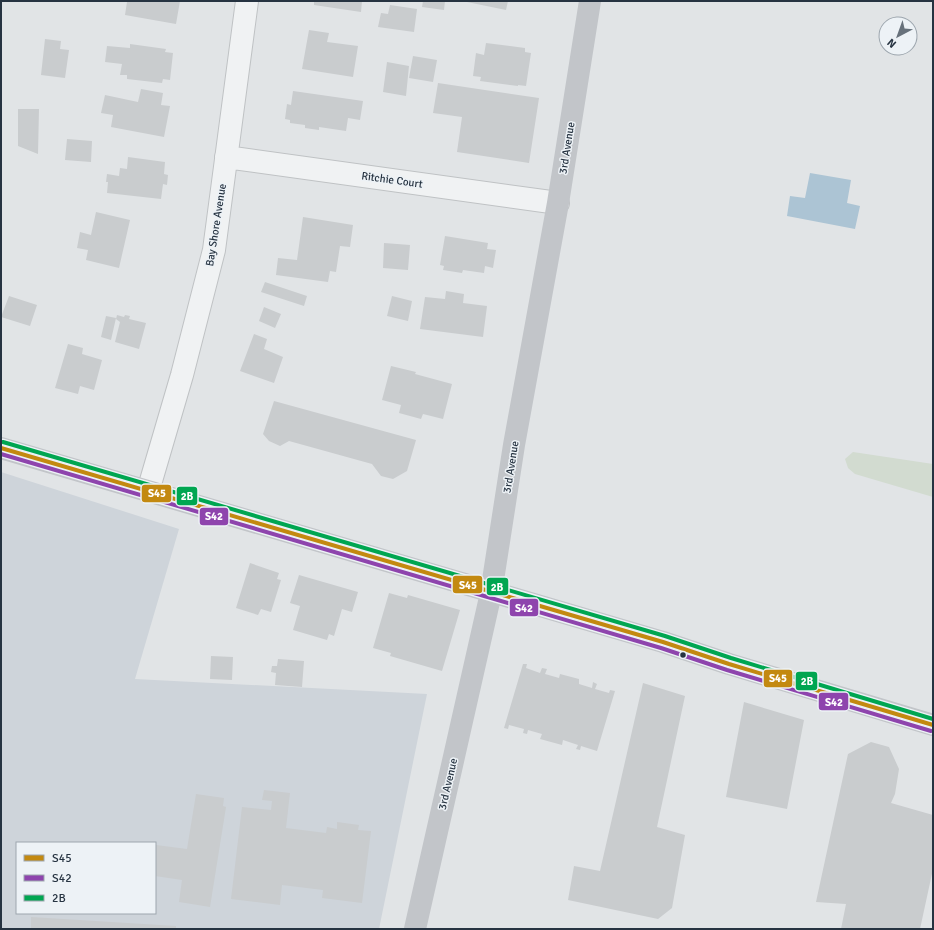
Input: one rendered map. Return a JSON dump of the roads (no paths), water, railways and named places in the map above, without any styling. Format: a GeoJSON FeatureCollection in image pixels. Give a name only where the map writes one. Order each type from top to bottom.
{"type":"FeatureCollection","features":[{"type":"Feature","properties":{"kind":"main road","name":"3rd Avenue"},"geometry":{"type":"LineString","coordinates":[[415,929],[492,593],[514,445],[558,203],[590,1]]}},
{"type":"Feature","properties":{"kind":"main road"},"geometry":{"type":"LineString","coordinates":[[1,448],[663,642],[729,664],[933,725]]}},
{"type":"Feature","properties":{"kind":"street","name":"Bay Shore Avenue"},"geometry":{"type":"LineString","coordinates":[[148,491],[182,375],[214,250],[247,1]]}},
{"type":"Feature","properties":{"kind":"street","name":"Ritchie Court"},"geometry":{"type":"LineString","coordinates":[[226,157],[558,203]]}},
{"type":"Feature","properties":{"kind":"water"},"geometry":{"type":"Polygon","coordinates":[[[810,173],[851,180],[847,203],[860,206],[855,229],[787,216],[790,196],[805,198],[810,173]]]}}]}
